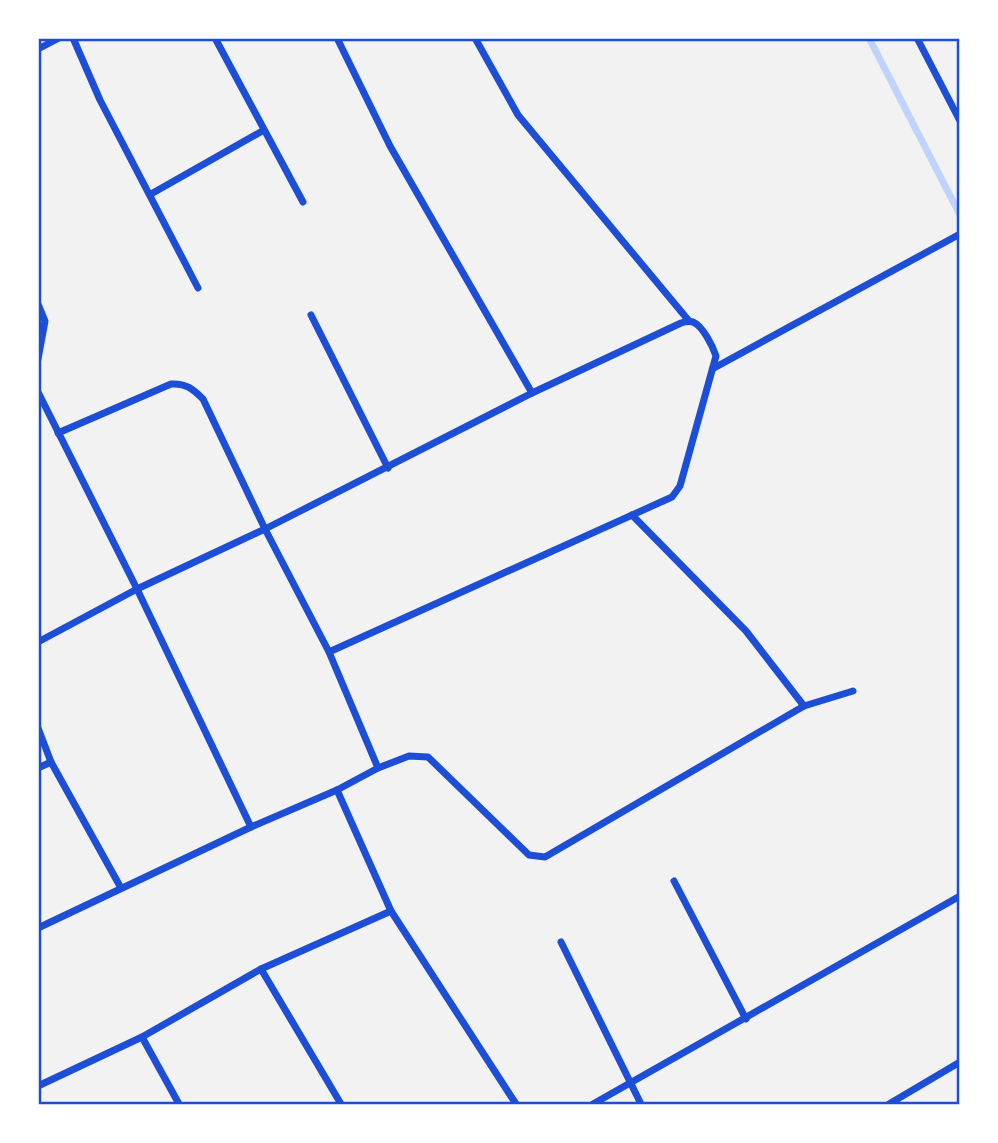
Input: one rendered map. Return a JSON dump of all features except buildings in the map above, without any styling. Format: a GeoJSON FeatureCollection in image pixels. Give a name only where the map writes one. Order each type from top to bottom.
{"type":"FeatureCollection","features":[{"type":"Feature","properties":{"kind":"street"},"geometry":{"type":"LineString","coordinates":[[38,49],[59,38]]}},
{"type":"Feature","properties":{"kind":"street"},"geometry":{"type":"LineString","coordinates":[[73,38],[100,100],[198,288]]}},
{"type":"Feature","properties":{"kind":"street"},"geometry":{"type":"LineString","coordinates":[[215,38],[303,202]]}},
{"type":"Feature","properties":{"kind":"street"},"geometry":{"type":"LineString","coordinates":[[337,38],[390,146],[533,393]]}},
{"type":"Feature","properties":{"kind":"street"},"geometry":{"type":"LineString","coordinates":[[329,652],[672,497],[680,486],[714,368],[714,350],[518,115],[475,38]]}},
{"type":"Feature","properties":{"kind":"street"},"geometry":{"type":"LineString","coordinates":[[917,38],[960,121]]}},
{"type":"Feature","properties":{"kind":"street"},"geometry":{"type":"LineString","coordinates":[[151,194],[264,130]]}},
{"type":"Feature","properties":{"kind":"street"},"geometry":{"type":"LineString","coordinates":[[714,368],[958,235]]}},
{"type":"Feature","properties":{"kind":"street"},"geometry":{"type":"LineString","coordinates":[[38,304],[45,321],[38,359]]}},
{"type":"Feature","properties":{"kind":"street"},"geometry":{"type":"LineString","coordinates":[[311,314],[387,468]]}},
{"type":"Feature","properties":{"kind":"street"},"geometry":{"type":"LineString","coordinates":[[38,642],[137,589],[265,529],[533,393],[690,321]]}},
{"type":"Feature","properties":{"kind":"street"},"geometry":{"type":"LineString","coordinates":[[58,433],[171,384],[181,383],[191,387],[203,399],[265,529],[329,652],[378,768]]}},
{"type":"Feature","properties":{"kind":"street"},"geometry":{"type":"LineString","coordinates":[[38,392],[137,589],[251,827]]}},
{"type":"Feature","properties":{"kind":"street"},"geometry":{"type":"LineString","coordinates":[[632,515],[746,631],[804,706]]}},
{"type":"Feature","properties":{"kind":"street"},"geometry":{"type":"LineString","coordinates":[[38,928],[251,827],[337,790],[378,768],[409,756],[428,757],[529,855],[545,857],[804,706],[853,691]]}},
{"type":"Feature","properties":{"kind":"street"},"geometry":{"type":"LineString","coordinates":[[38,729],[51,762],[121,888]]}},
{"type":"Feature","properties":{"kind":"street"},"geometry":{"type":"LineString","coordinates":[[38,768],[51,762]]}},
{"type":"Feature","properties":{"kind":"street"},"geometry":{"type":"LineString","coordinates":[[337,790],[391,911],[516,1104]]}},
{"type":"Feature","properties":{"kind":"street"},"geometry":{"type":"LineString","coordinates":[[674,881],[746,1019]]}},
{"type":"Feature","properties":{"kind":"street"},"geometry":{"type":"LineString","coordinates":[[593,1104],[960,896]]}},
{"type":"Feature","properties":{"kind":"street"},"geometry":{"type":"LineString","coordinates":[[38,1086],[142,1037],[261,970],[391,911]]}},
{"type":"Feature","properties":{"kind":"street"},"geometry":{"type":"LineString","coordinates":[[561,942],[641,1104]]}},
{"type":"Feature","properties":{"kind":"street"},"geometry":{"type":"LineString","coordinates":[[261,970],[341,1104]]}},
{"type":"Feature","properties":{"kind":"street"},"geometry":{"type":"LineString","coordinates":[[142,1037],[180,1104]]}},
{"type":"Feature","properties":{"kind":"street"},"geometry":{"type":"LineString","coordinates":[[889,1104],[960,1062]]}},
{"type":"Feature","properties":{"kind":"waterway"},"geometry":{"type":"LineString","coordinates":[[869,38],[960,215]]}}]}
